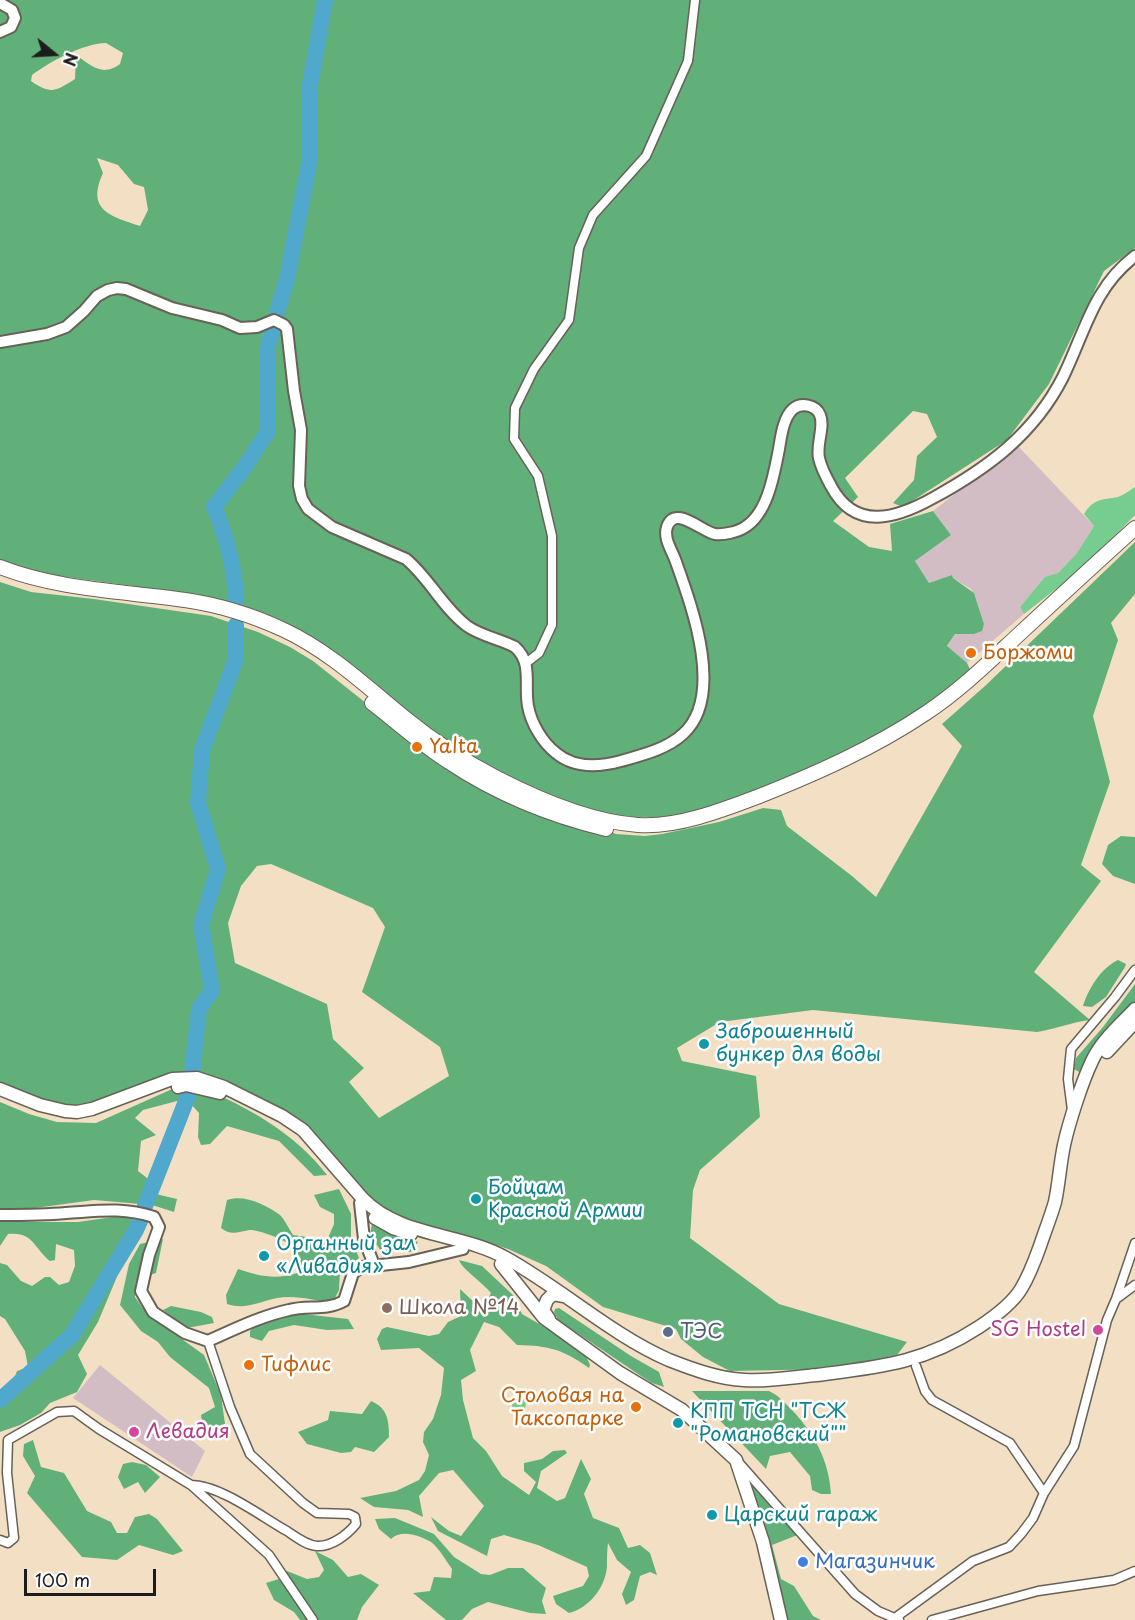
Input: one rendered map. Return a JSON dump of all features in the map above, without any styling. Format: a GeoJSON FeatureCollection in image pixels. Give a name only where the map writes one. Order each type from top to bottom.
{"type":"FeatureCollection","features":[{"type":"Feature","properties":{"kind":"highway"},"geometry":{"type":"LineString","coordinates":[[0,567],[50,582],[185,600],[213,605],[259,619],[288,632],[316,649],[441,746],[472,765],[532,795],[561,806],[610,821],[639,825],[667,823],[714,814],[796,781],[895,732],[929,712],[982,674],[1135,528]]}},
{"type":"Feature","properties":{"kind":"highway"},"geometry":{"type":"LineString","coordinates":[[0,575],[43,588],[205,611],[231,617],[282,639],[310,656],[413,736],[466,773],[526,803],[557,815],[623,832],[645,832],[683,829],[717,819],[791,792],[900,739],[933,718],[1135,537]]}},
{"type":"Feature","properties":{"kind":"main road"},"geometry":{"type":"LineString","coordinates":[[0,1095],[15,1103],[49,1114],[77,1118],[107,1112],[163,1089],[186,1085],[226,1094],[293,1128],[362,1201],[405,1224],[480,1248],[560,1296],[612,1333],[652,1357],[688,1372],[740,1385],[829,1380],[914,1363],[961,1346],[996,1323],[1024,1294],[1042,1258],[1060,1206],[1075,1119],[1092,1060],[1114,1031],[1135,1009]]}},
{"type":"Feature","properties":{"kind":"main road"},"geometry":{"type":"LineString","coordinates":[[1075,1119],[1084,1106],[1099,1063],[1135,1022]]}},
{"type":"Feature","properties":{"kind":"main road"},"geometry":{"type":"LineString","coordinates":[[0,1089],[40,1105],[78,1112],[172,1079],[197,1078],[224,1087],[282,1116],[303,1130],[373,1216],[393,1228],[505,1263],[549,1321],[620,1373],[682,1410],[736,1460],[763,1542],[782,1620]]}},
{"type":"Feature","properties":{"kind":"main road"},"geometry":{"type":"LineString","coordinates":[[463,1249],[480,1248]]}},
{"type":"Feature","properties":{"kind":"main road"},"geometry":{"type":"LineString","coordinates":[[549,1321],[550,1302],[560,1296]]}},
{"type":"Feature","properties":{"kind":"street"},"geometry":{"type":"LineString","coordinates":[[526,663],[539,653],[552,625],[552,536],[538,476],[514,439],[515,408],[534,369],[569,320],[579,248],[593,215],[646,156],[688,61],[695,0]]}},
{"type":"Feature","properties":{"kind":"street"},"geometry":{"type":"LineString","coordinates":[[0,3],[12,9],[15,18],[12,27],[0,32]]}},
{"type":"Feature","properties":{"kind":"street"},"geometry":{"type":"LineString","coordinates":[[0,342],[47,334],[66,327],[97,296],[117,288],[126,289],[172,308],[222,320],[240,328],[247,329],[270,321],[278,321],[287,329],[301,430],[299,486],[302,499],[308,509],[332,528],[406,559],[465,624],[521,652],[526,663],[528,705],[531,716],[546,744],[565,759],[580,765],[606,765],[646,754],[668,744],[683,734],[693,722],[700,703],[705,678],[698,629],[665,535],[671,520],[679,518],[690,521],[715,534],[746,527],[763,505],[787,418],[794,407],[802,405],[818,411],[821,416],[818,444],[822,468],[838,497],[856,511],[868,516],[884,518],[899,514],[959,484],[1006,450],[1032,426],[1062,378],[1089,313],[1103,288],[1135,256]]}},
{"type":"Feature","properties":{"kind":"street"},"geometry":{"type":"LineString","coordinates":[[1075,1119],[1068,1079],[1071,1048],[1135,970]]}},
{"type":"Feature","properties":{"kind":"street"},"geometry":{"type":"LineString","coordinates":[[362,1201],[364,1239],[374,1265]]}},
{"type":"Feature","properties":{"kind":"street"},"geometry":{"type":"LineString","coordinates":[[0,1215],[63,1214],[115,1209],[140,1212],[154,1218],[159,1227],[149,1255],[141,1291],[153,1312],[185,1333],[208,1341],[276,1313],[291,1309],[334,1307],[344,1301],[353,1273],[363,1267],[390,1266],[463,1249]]}},
{"type":"Feature","properties":{"kind":"street"},"geometry":{"type":"LineString","coordinates":[[736,1460],[855,1594],[878,1611],[897,1619],[973,1561],[1009,1546],[1033,1518],[1044,1493],[1074,1446],[1107,1320],[1135,1243]]}},
{"type":"Feature","properties":{"kind":"street"},"geometry":{"type":"LineString","coordinates":[[1116,1299],[1135,1285]]}},
{"type":"Feature","properties":{"kind":"street"},"geometry":{"type":"LineString","coordinates":[[191,1485],[200,1485],[254,1510],[304,1542],[315,1546],[329,1545],[356,1524],[355,1517],[349,1514],[317,1513],[250,1454],[230,1407],[208,1341]]}},
{"type":"Feature","properties":{"kind":"street"},"geometry":{"type":"LineString","coordinates":[[914,1363],[925,1391],[932,1400],[1010,1443],[1044,1493]]}},
{"type":"Feature","properties":{"kind":"street"},"geometry":{"type":"LineString","coordinates":[[0,1540],[8,1544],[14,1538],[7,1473],[8,1440],[57,1412],[74,1411],[99,1429],[191,1485],[269,1556],[313,1620]]}},
{"type":"Feature","properties":{"kind":"street"},"geometry":{"type":"LineString","coordinates":[[932,1620],[1038,1591],[1114,1580],[1135,1571]]}},
{"type":"Feature","properties":{"kind":"shaded area"},"geometry":{"type":"Polygon","coordinates":[[[1017,445],[1094,526],[1077,553],[1058,573],[1045,578],[1020,607],[1024,614],[967,663],[947,647],[955,634],[980,632],[984,624],[975,596],[971,589],[953,578],[952,575],[929,583],[915,561],[951,535],[933,511],[1017,445]]]}},
{"type":"Feature","properties":{"kind":"shaded area"},"geometry":{"type":"Polygon","coordinates":[[[100,1365],[205,1451],[192,1477],[73,1398],[100,1365]]]}},
{"type":"Feature","properties":{"kind":"green space"},"geometry":{"type":"Polygon","coordinates":[[[0,0],[1135,0],[1135,248],[1104,271],[1049,384],[1007,440],[903,507],[893,503],[914,480],[917,456],[937,437],[927,414],[913,411],[845,478],[858,497],[833,521],[869,547],[892,551],[890,524],[933,511],[951,535],[915,561],[929,583],[952,575],[974,593],[984,624],[982,631],[974,634],[955,634],[947,646],[967,663],[972,673],[892,728],[794,777],[715,806],[685,814],[661,817],[618,817],[598,813],[534,791],[445,742],[322,648],[184,593],[52,575],[0,560],[0,0]],[[106,43],[87,46],[57,59],[32,75],[31,81],[49,90],[58,89],[75,79],[76,55],[102,70],[114,68],[120,64],[123,53],[106,43]],[[97,158],[103,173],[98,185],[99,203],[111,215],[140,226],[148,210],[144,187],[134,184],[118,165],[97,158]]]}},
{"type":"Feature","properties":{"kind":"green space"},"geometry":{"type":"Polygon","coordinates":[[[1135,487],[1135,515],[1084,567],[1024,614],[1020,607],[1045,577],[1058,573],[1077,553],[1094,526],[1084,514],[1088,509],[1095,502],[1118,497],[1135,487]]]}},
{"type":"Feature","properties":{"kind":"green space"},"geometry":{"type":"Polygon","coordinates":[[[1135,542],[1135,594],[1111,623],[1118,640],[1093,716],[1110,782],[1081,865],[1101,881],[1034,972],[1090,1020],[1037,1032],[813,1010],[720,1022],[677,1048],[682,1061],[756,1076],[760,1117],[700,1170],[693,1190],[690,1238],[779,1304],[907,1342],[897,1355],[832,1369],[730,1371],[703,1357],[681,1339],[676,1329],[603,1307],[546,1266],[508,1249],[465,1235],[411,1222],[382,1208],[275,1107],[206,1074],[181,1072],[82,1107],[48,1104],[0,1083],[0,582],[31,592],[211,616],[258,632],[313,661],[405,734],[616,834],[645,836],[662,834],[719,822],[763,808],[781,810],[787,826],[876,897],[962,746],[942,724],[985,686],[1135,542]],[[271,864],[257,866],[241,886],[228,923],[235,963],[327,1004],[333,1039],[364,1068],[349,1082],[379,1118],[449,1076],[440,1047],[362,992],[385,927],[373,908],[271,864]]]}},
{"type":"Feature","properties":{"kind":"green space"},"geometry":{"type":"Polygon","coordinates":[[[1121,836],[1135,837],[1135,884],[1113,876],[1102,864],[1108,845],[1121,836]]]}},
{"type":"Feature","properties":{"kind":"green space"},"geometry":{"type":"Polygon","coordinates":[[[1118,960],[1126,964],[1106,997],[1092,1007],[1083,1006],[1096,980],[1106,968],[1118,960]]]}},
{"type":"Feature","properties":{"kind":"green space"},"geometry":{"type":"Polygon","coordinates":[[[1135,984],[1135,1010],[1081,1073],[1074,1069],[1076,1058],[1135,984]]]}},
{"type":"Feature","properties":{"kind":"green space"},"geometry":{"type":"Polygon","coordinates":[[[198,1087],[269,1122],[301,1146],[327,1175],[314,1176],[279,1141],[227,1126],[210,1144],[201,1145],[198,1137],[199,1113],[190,1103],[177,1101],[143,1110],[135,1118],[156,1135],[141,1141],[138,1171],[147,1178],[147,1192],[177,1199],[174,1212],[152,1205],[94,1200],[28,1209],[0,1208],[0,1102],[57,1122],[96,1123],[170,1090],[198,1087]]]}},
{"type":"Feature","properties":{"kind":"green space"},"geometry":{"type":"Polygon","coordinates":[[[339,1189],[351,1214],[351,1238],[359,1258],[340,1272],[339,1290],[332,1304],[291,1297],[246,1306],[227,1304],[226,1295],[238,1269],[267,1276],[289,1275],[297,1273],[301,1259],[294,1248],[285,1241],[253,1230],[231,1233],[221,1228],[227,1200],[247,1199],[268,1207],[280,1215],[293,1235],[328,1238],[334,1224],[334,1214],[320,1207],[314,1195],[339,1189]]]}},
{"type":"Feature","properties":{"kind":"green space"},"geometry":{"type":"Polygon","coordinates":[[[127,1215],[132,1218],[132,1228],[116,1279],[98,1322],[78,1355],[87,1374],[77,1392],[50,1403],[41,1413],[20,1425],[0,1432],[0,1404],[6,1400],[17,1371],[28,1367],[25,1351],[5,1319],[0,1316],[0,1263],[7,1265],[21,1281],[32,1286],[45,1277],[50,1277],[59,1285],[69,1282],[75,1266],[74,1250],[56,1244],[55,1260],[50,1261],[32,1241],[23,1235],[8,1234],[0,1246],[0,1222],[78,1222],[127,1215]]]}},
{"type":"Feature","properties":{"kind":"green space"},"geometry":{"type":"Polygon","coordinates":[[[372,1224],[388,1233],[418,1242],[411,1252],[381,1251],[370,1235],[372,1224]]]}},
{"type":"Feature","properties":{"kind":"green space"},"geometry":{"type":"Polygon","coordinates":[[[163,1239],[156,1273],[136,1280],[135,1297],[147,1314],[204,1355],[221,1395],[225,1424],[211,1428],[202,1423],[201,1415],[215,1407],[209,1388],[170,1357],[158,1342],[141,1331],[120,1305],[129,1264],[140,1244],[163,1239]]]}},
{"type":"Feature","properties":{"kind":"green space"},"geometry":{"type":"Polygon","coordinates":[[[459,1260],[482,1266],[513,1295],[522,1314],[572,1343],[586,1356],[589,1368],[555,1350],[517,1345],[499,1327],[484,1322],[470,1350],[476,1371],[461,1380],[463,1400],[473,1438],[486,1451],[502,1476],[529,1495],[536,1482],[524,1471],[524,1463],[542,1459],[553,1451],[565,1450],[567,1453],[541,1471],[537,1488],[557,1501],[565,1498],[581,1459],[591,1479],[584,1494],[593,1518],[619,1528],[628,1548],[640,1545],[650,1553],[657,1575],[650,1572],[640,1576],[634,1600],[626,1605],[622,1594],[631,1572],[617,1560],[608,1543],[606,1575],[603,1582],[589,1602],[569,1613],[556,1604],[553,1596],[583,1586],[589,1576],[587,1567],[538,1545],[504,1535],[491,1539],[487,1556],[438,1531],[431,1517],[449,1531],[461,1536],[484,1506],[453,1470],[439,1473],[419,1496],[423,1517],[408,1510],[374,1507],[360,1498],[396,1491],[419,1480],[425,1471],[429,1455],[423,1442],[424,1432],[433,1419],[441,1395],[444,1368],[419,1348],[381,1350],[377,1339],[382,1329],[387,1327],[429,1336],[439,1334],[448,1322],[461,1316],[460,1289],[476,1304],[485,1305],[491,1293],[459,1260]]]}},
{"type":"Feature","properties":{"kind":"green space"},"geometry":{"type":"Polygon","coordinates":[[[171,1306],[201,1312],[212,1317],[214,1323],[187,1328],[163,1310],[171,1306]]]}},
{"type":"Feature","properties":{"kind":"green space"},"geometry":{"type":"Polygon","coordinates":[[[559,1308],[659,1372],[664,1387],[652,1383],[558,1320],[554,1312],[559,1308]]]}},
{"type":"Feature","properties":{"kind":"green space"},"geometry":{"type":"Polygon","coordinates":[[[303,1314],[348,1319],[354,1329],[327,1330],[294,1325],[269,1331],[262,1341],[250,1337],[250,1331],[260,1321],[303,1314]]]}},
{"type":"Feature","properties":{"kind":"green space"},"geometry":{"type":"Polygon","coordinates":[[[692,1391],[769,1391],[775,1395],[799,1418],[813,1437],[824,1458],[831,1494],[821,1494],[812,1490],[810,1476],[790,1452],[770,1456],[766,1469],[692,1391]]]}},
{"type":"Feature","properties":{"kind":"green space"},"geometry":{"type":"Polygon","coordinates":[[[519,1397],[524,1399],[526,1404],[524,1409],[519,1411],[514,1409],[512,1404],[514,1399],[519,1397]]]}},
{"type":"Feature","properties":{"kind":"green space"},"geometry":{"type":"Polygon","coordinates":[[[371,1401],[384,1411],[389,1431],[389,1437],[374,1452],[355,1447],[351,1452],[341,1453],[307,1444],[298,1432],[328,1420],[330,1411],[362,1414],[371,1401]]]}},
{"type":"Feature","properties":{"kind":"green space"},"geometry":{"type":"Polygon","coordinates":[[[33,1440],[41,1467],[64,1473],[87,1511],[111,1522],[117,1533],[127,1533],[135,1517],[149,1514],[157,1519],[183,1551],[173,1555],[139,1545],[117,1560],[82,1557],[27,1493],[35,1476],[23,1456],[24,1444],[33,1440]]]}},
{"type":"Feature","properties":{"kind":"green space"},"geometry":{"type":"Polygon","coordinates":[[[736,1460],[800,1534],[772,1545],[781,1579],[794,1586],[813,1616],[821,1620],[785,1620],[736,1460]]]}},
{"type":"Feature","properties":{"kind":"green space"},"geometry":{"type":"Polygon","coordinates":[[[132,1462],[146,1465],[160,1477],[145,1493],[138,1482],[124,1489],[118,1477],[123,1464],[132,1462]]]}},
{"type":"Feature","properties":{"kind":"green space"},"geometry":{"type":"Polygon","coordinates":[[[395,1518],[434,1534],[454,1557],[481,1574],[490,1575],[508,1568],[523,1568],[546,1588],[542,1601],[546,1614],[530,1613],[488,1602],[472,1609],[462,1620],[446,1620],[413,1593],[430,1591],[434,1577],[451,1578],[452,1569],[431,1542],[416,1535],[405,1534],[391,1539],[379,1529],[375,1519],[395,1518]]]}},
{"type":"Feature","properties":{"kind":"green space"},"geometry":{"type":"Polygon","coordinates":[[[315,1551],[333,1560],[348,1577],[361,1574],[379,1585],[362,1607],[357,1620],[300,1620],[294,1612],[274,1600],[266,1583],[282,1578],[287,1571],[307,1579],[319,1577],[324,1570],[315,1551]]]}},
{"type":"Feature","properties":{"kind":"waterway"},"geometry":{"type":"LineString","coordinates":[[277,312],[287,279],[310,158],[310,85],[325,0]]}},
{"type":"Feature","properties":{"kind":"waterway"},"geometry":{"type":"LineString","coordinates":[[236,606],[230,555],[214,507],[244,468],[268,431],[267,350],[273,328]]}},
{"type":"Feature","properties":{"kind":"waterway"},"geometry":{"type":"LineString","coordinates":[[192,1073],[199,1009],[212,990],[201,925],[218,869],[198,803],[202,750],[236,659],[236,625]]}},
{"type":"Feature","properties":{"kind":"waterway"},"geometry":{"type":"LineString","coordinates":[[145,1206],[190,1091]]}},
{"type":"Feature","properties":{"kind":"waterway"},"geometry":{"type":"LineString","coordinates":[[0,1400],[72,1335],[140,1221]]}},
{"type":"Feature","properties":{"kind":"place","name":"Боржоми"},"geometry":{"type":"Point","coordinates":[971,653]}},
{"type":"Feature","properties":{"kind":"place","name":"Yalta"},"geometry":{"type":"Point","coordinates":[417,747]}},
{"type":"Feature","properties":{"kind":"place","name":"Заброшенный бункер для воды"},"geometry":{"type":"Point","coordinates":[704,1044]}},
{"type":"Feature","properties":{"kind":"place","name":"Бойцам Красной Армии"},"geometry":{"type":"Point","coordinates":[476,1199]}},
{"type":"Feature","properties":{"kind":"place","name":"Органный зал «Ливадия»"},"geometry":{"type":"Point","coordinates":[264,1256]}},
{"type":"Feature","properties":{"kind":"place","name":"Школа №14"},"geometry":{"type":"Point","coordinates":[387,1308]}},
{"type":"Feature","properties":{"kind":"place","name":"SG Hostel"},"geometry":{"type":"Point","coordinates":[1098,1330]}},
{"type":"Feature","properties":{"kind":"place","name":"ТЭС"},"geometry":{"type":"Point","coordinates":[668,1332]}},
{"type":"Feature","properties":{"kind":"place","name":"Тифлис"},"geometry":{"type":"Point","coordinates":[249,1365]}},
{"type":"Feature","properties":{"kind":"place","name":"Столовая на Таксопарке"},"geometry":{"type":"Point","coordinates":[636,1407]}},
{"type":"Feature","properties":{"kind":"place","name":"КПП ТСН \"ТСЖ \"Романовский\"\""},"geometry":{"type":"Point","coordinates":[678,1423]}},
{"type":"Feature","properties":{"kind":"place","name":"Левадия"},"geometry":{"type":"Point","coordinates":[134,1432]}},
{"type":"Feature","properties":{"kind":"place","name":"Царский гараж"},"geometry":{"type":"Point","coordinates":[712,1515]}},
{"type":"Feature","properties":{"kind":"place","name":"Магазинчик"},"geometry":{"type":"Point","coordinates":[803,1562]}}]}
